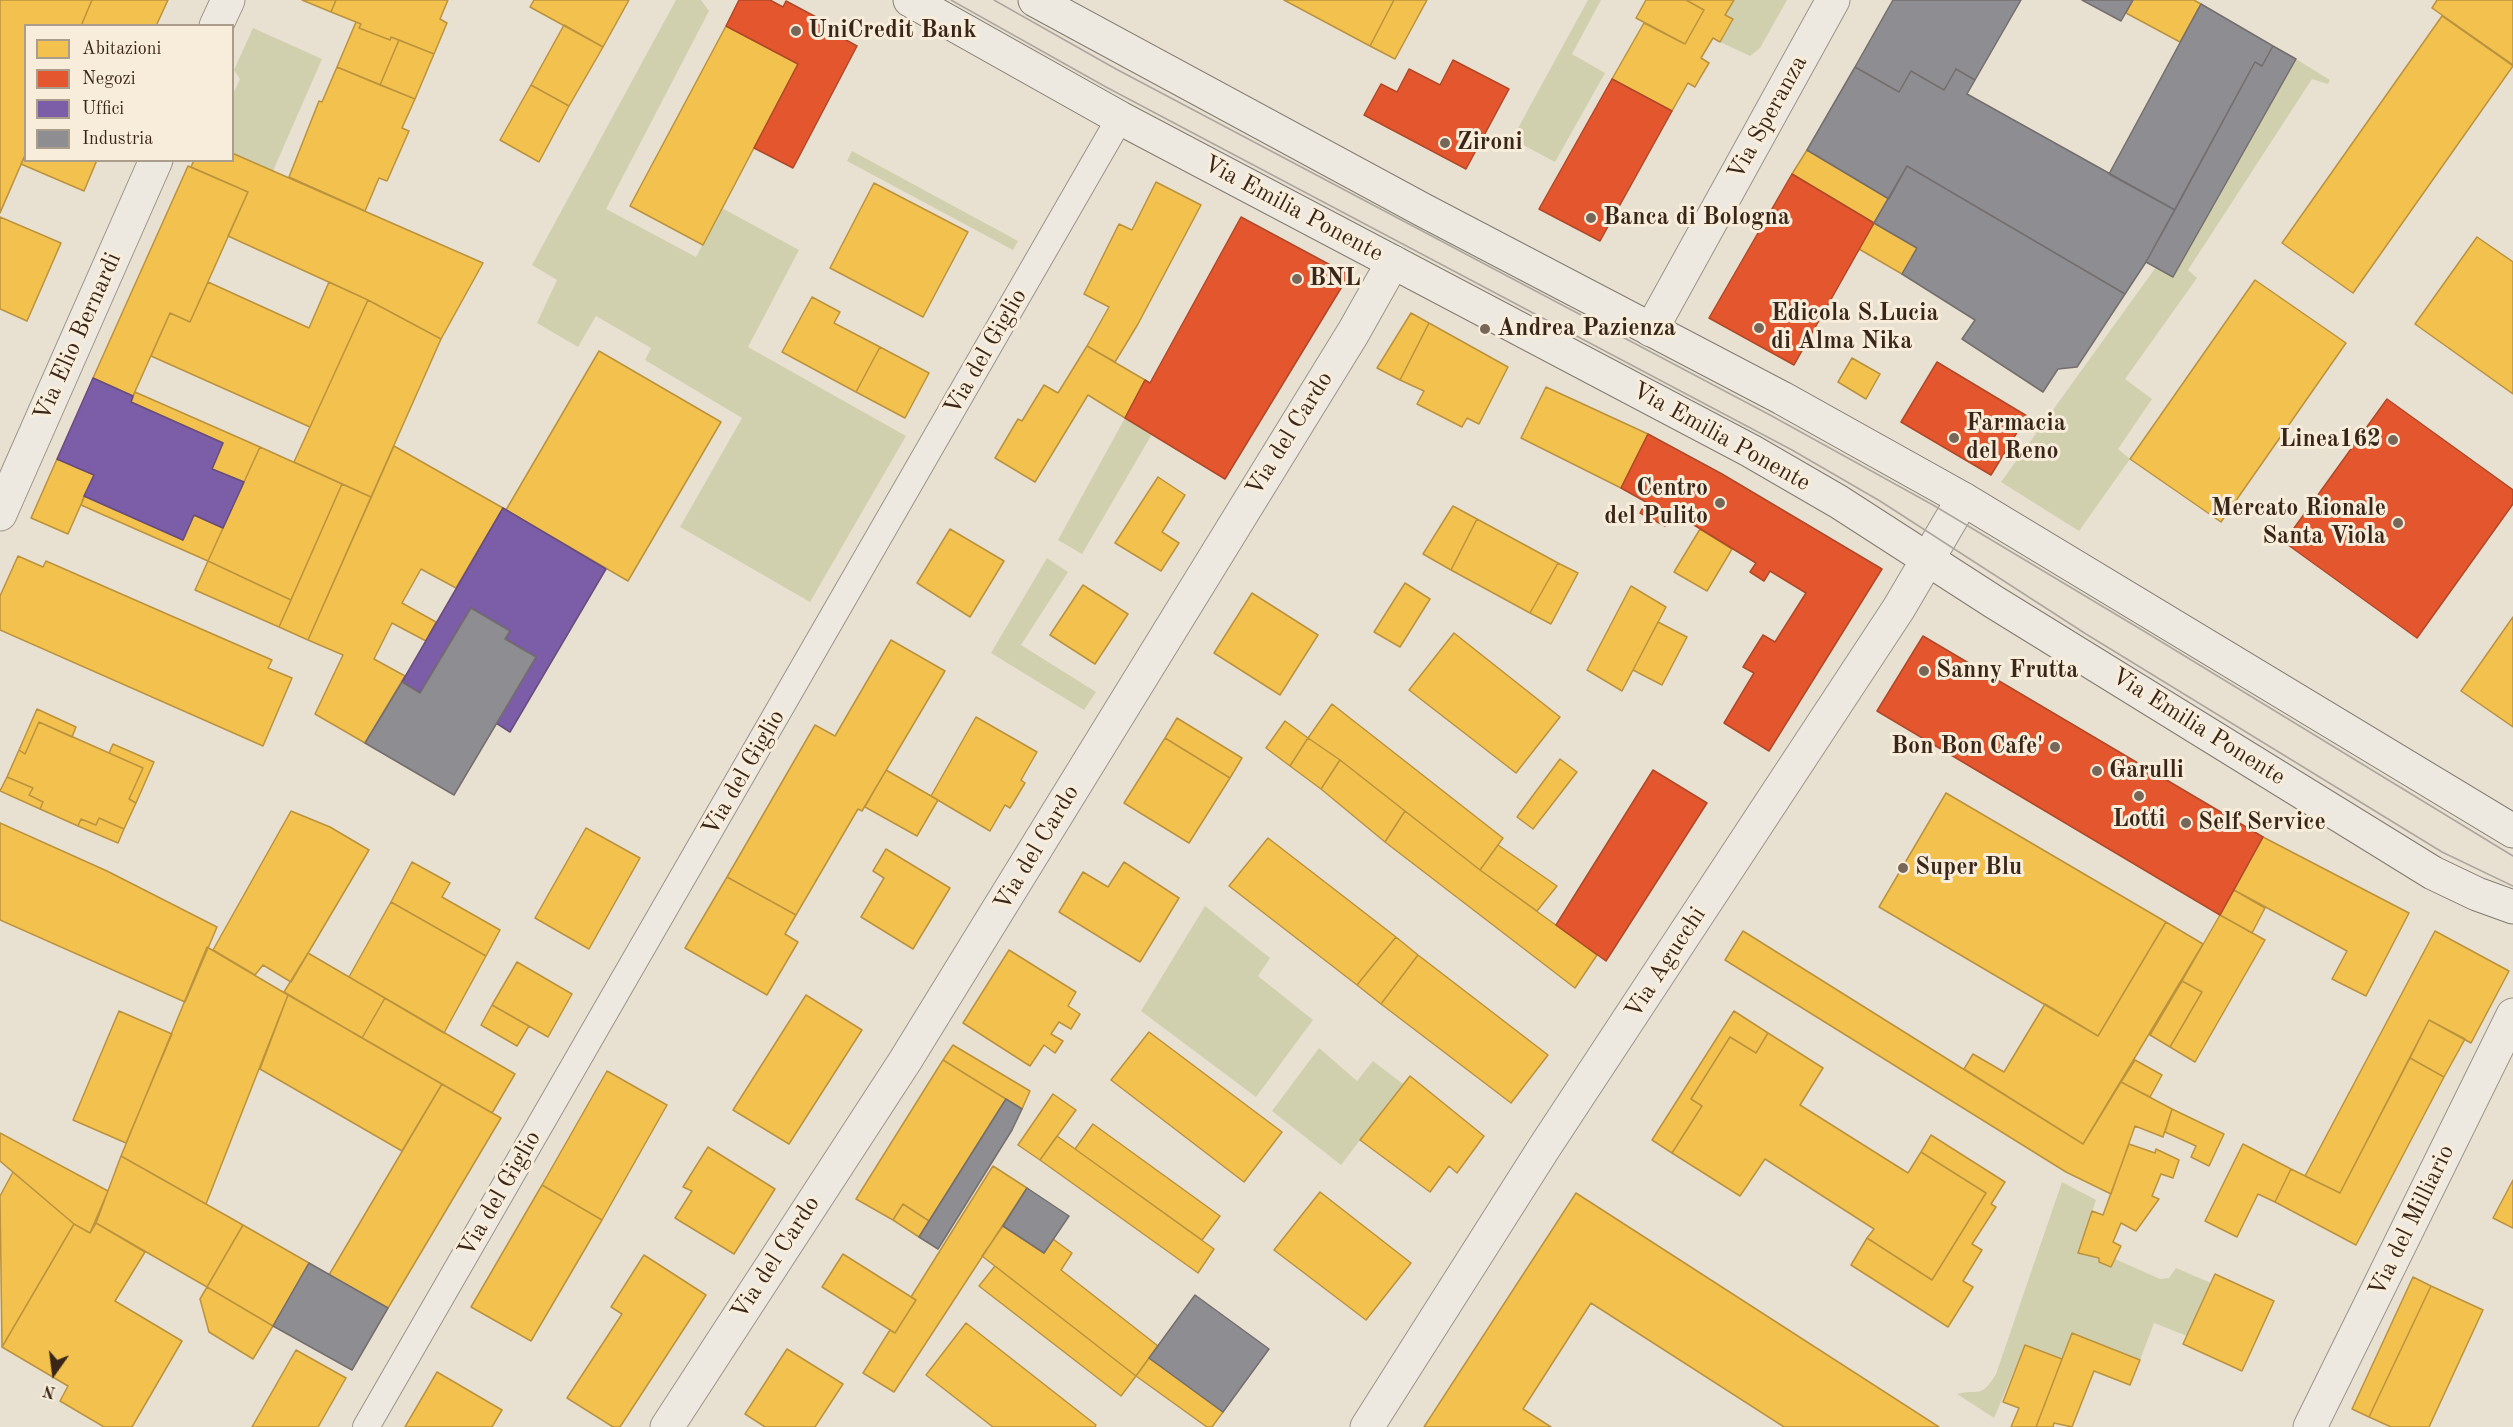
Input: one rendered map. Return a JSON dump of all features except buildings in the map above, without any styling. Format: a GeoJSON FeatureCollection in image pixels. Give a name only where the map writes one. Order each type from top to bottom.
{"type":"FeatureCollection","features":[{"type":"Feature","properties":{"kind":"street"},"geometry":{"type":"LineString","coordinates":[[217,24],[228,0]]}},
{"type":"Feature","properties":{"kind":"street","name":"Via Emilia Ponente"},"geometry":{"type":"LineString","coordinates":[[910,0],[1120,118],[1751,451],[1839,502],[2004,608],[2433,873],[2477,894],[2513,907]]}},
{"type":"Feature","properties":{"kind":"street"},"geometry":{"type":"LineString","coordinates":[[1035,0],[1149,63],[1782,399],[1963,499],[2513,831]]}},
{"type":"Feature","properties":{"kind":"street","name":"Via Speranza"},"geometry":{"type":"LineString","coordinates":[[1651,330],[1833,0]]}},
{"type":"Feature","properties":{"kind":"street","name":"Via Elio Bernardi"},"geometry":{"type":"LineString","coordinates":[[0,514],[155,162]]}},
{"type":"Feature","properties":{"kind":"street","name":"Via del Cardo"},"geometry":{"type":"LineString","coordinates":[[667,1427],[965,965],[1353,333],[1393,262]]}},
{"type":"Feature","properties":{"kind":"street","name":"Via Agucchi"},"geometry":{"type":"LineString","coordinates":[[1367,1427],[1544,1148],[1899,608],[1963,499]]}},
{"type":"Feature","properties":{"kind":"street","name":"Via del Milliario"},"geometry":{"type":"LineString","coordinates":[[2310,1427],[2513,1015]]}},
{"type":"Feature","properties":{"kind":"lane","name":"Via del Giglio"},"geometry":{"type":"LineString","coordinates":[[366,1427],[1120,118]]}},
{"type":"Feature","properties":{"kind":"green space"},"geometry":{"type":"Polygon","coordinates":[[[676,0],[701,0],[709,11],[606,209],[696,257],[722,208],[799,250],[748,347],[906,436],[810,602],[680,527],[742,418],[645,360],[651,348],[596,316],[578,347],[537,323],[557,280],[532,265],[676,0]]]}},
{"type":"Feature","properties":{"kind":"green space"},"geometry":{"type":"Polygon","coordinates":[[[1588,0],[1601,0],[1572,54],[1605,73],[1555,162],[1512,139],[1588,0]]]}},
{"type":"Feature","properties":{"kind":"green space"},"geometry":{"type":"Polygon","coordinates":[[[1734,0],[1787,0],[1760,48],[1750,56],[1720,42],[1733,20],[1725,15],[1734,0]]]}},
{"type":"Feature","properties":{"kind":"green space"},"geometry":{"type":"Polygon","coordinates":[[[253,28],[322,59],[273,171],[234,153],[234,92],[240,79],[234,70],[253,28]]]}},
{"type":"Feature","properties":{"kind":"green space"},"geometry":{"type":"Polygon","coordinates":[[[2296,59],[2330,80],[2328,84],[2312,79],[2188,270],[2197,278],[2125,379],[2152,399],[2118,449],[2130,459],[2079,531],[2001,482],[2156,267],[2174,276],[2296,59]]]}},
{"type":"Feature","properties":{"kind":"green space"},"geometry":{"type":"Polygon","coordinates":[[[852,151],[1018,241],[1013,250],[847,161],[852,151]]]}},
{"type":"Feature","properties":{"kind":"green space"},"geometry":{"type":"Polygon","coordinates":[[[1125,418],[1152,434],[1082,554],[1058,540],[1125,418]]]}},
{"type":"Feature","properties":{"kind":"green space"},"geometry":{"type":"Polygon","coordinates":[[[1047,558],[1068,572],[1021,645],[1096,692],[1084,710],[991,653],[1047,558]]]}},
{"type":"Feature","properties":{"kind":"green space"},"geometry":{"type":"Polygon","coordinates":[[[1205,906],[1270,958],[1258,976],[1313,1020],[1256,1097],[1141,1011],[1205,906]]]}},
{"type":"Feature","properties":{"kind":"green space"},"geometry":{"type":"Polygon","coordinates":[[[1319,1048],[1357,1081],[1373,1061],[1403,1084],[1341,1165],[1272,1111],[1319,1048]]]}},
{"type":"Feature","properties":{"kind":"green space"},"geometry":{"type":"Polygon","coordinates":[[[2062,1182],[2096,1200],[2078,1253],[2099,1258],[2099,1262],[2111,1267],[2115,1259],[2160,1279],[2169,1278],[2176,1268],[2211,1283],[2187,1336],[2154,1323],[2140,1360],[2072,1334],[2062,1359],[2025,1345],[1994,1418],[1957,1394],[1979,1392],[1991,1382],[1996,1374],[2062,1182]]]}},
{"type":"Feature","properties":{"kind":"tram line"},"geometry":{"type":"LineString","coordinates":[[951,0],[1106,87],[1792,450],[1880,501],[2086,634],[2442,852],[2513,886]]}},
{"type":"Feature","properties":{"kind":"tram line"},"geometry":{"type":"LineString","coordinates":[[994,0],[1116,69],[1770,415],[1933,505],[2513,856]]}},
{"type":"Feature","properties":{"kind":"place","name":"UniCredit Bank"},"geometry":{"type":"Point","coordinates":[796,31]}},
{"type":"Feature","properties":{"kind":"place","name":"Zironi"},"geometry":{"type":"Point","coordinates":[1445,143]}},
{"type":"Feature","properties":{"kind":"place","name":"Banca di Bologna"},"geometry":{"type":"Point","coordinates":[1591,218]}},
{"type":"Feature","properties":{"kind":"place","name":"BNL"},"geometry":{"type":"Point","coordinates":[1297,279]}},
{"type":"Feature","properties":{"kind":"place","name":"Edicola S.Lucia di Alma Nika"},"geometry":{"type":"Point","coordinates":[1759,328]}},
{"type":"Feature","properties":{"kind":"place","name":"Andrea Pazienza"},"geometry":{"type":"Point","coordinates":[1485,329]}},
{"type":"Feature","properties":{"kind":"place","name":"Farmacia del Reno"},"geometry":{"type":"Point","coordinates":[1954,438]}},
{"type":"Feature","properties":{"kind":"place","name":"Linea162"},"geometry":{"type":"Point","coordinates":[2393,440]}},
{"type":"Feature","properties":{"kind":"place","name":"Centro del Pulito"},"geometry":{"type":"Point","coordinates":[1720,503]}},
{"type":"Feature","properties":{"kind":"place","name":"Mercato Rionale Santa Viola"},"geometry":{"type":"Point","coordinates":[2398,523]}},
{"type":"Feature","properties":{"kind":"place","name":"Sanny Frutta"},"geometry":{"type":"Point","coordinates":[1924,671]}},
{"type":"Feature","properties":{"kind":"place","name":"Bon Bon Cafe'"},"geometry":{"type":"Point","coordinates":[2055,747]}},
{"type":"Feature","properties":{"kind":"place","name":"Garulli"},"geometry":{"type":"Point","coordinates":[2097,771]}},
{"type":"Feature","properties":{"kind":"place","name":"Lotti"},"geometry":{"type":"Point","coordinates":[2139,796]}},
{"type":"Feature","properties":{"kind":"place","name":"Self Service"},"geometry":{"type":"Point","coordinates":[2186,823]}},
{"type":"Feature","properties":{"kind":"place","name":"Super Blu"},"geometry":{"type":"Point","coordinates":[1903,868]}}]}
